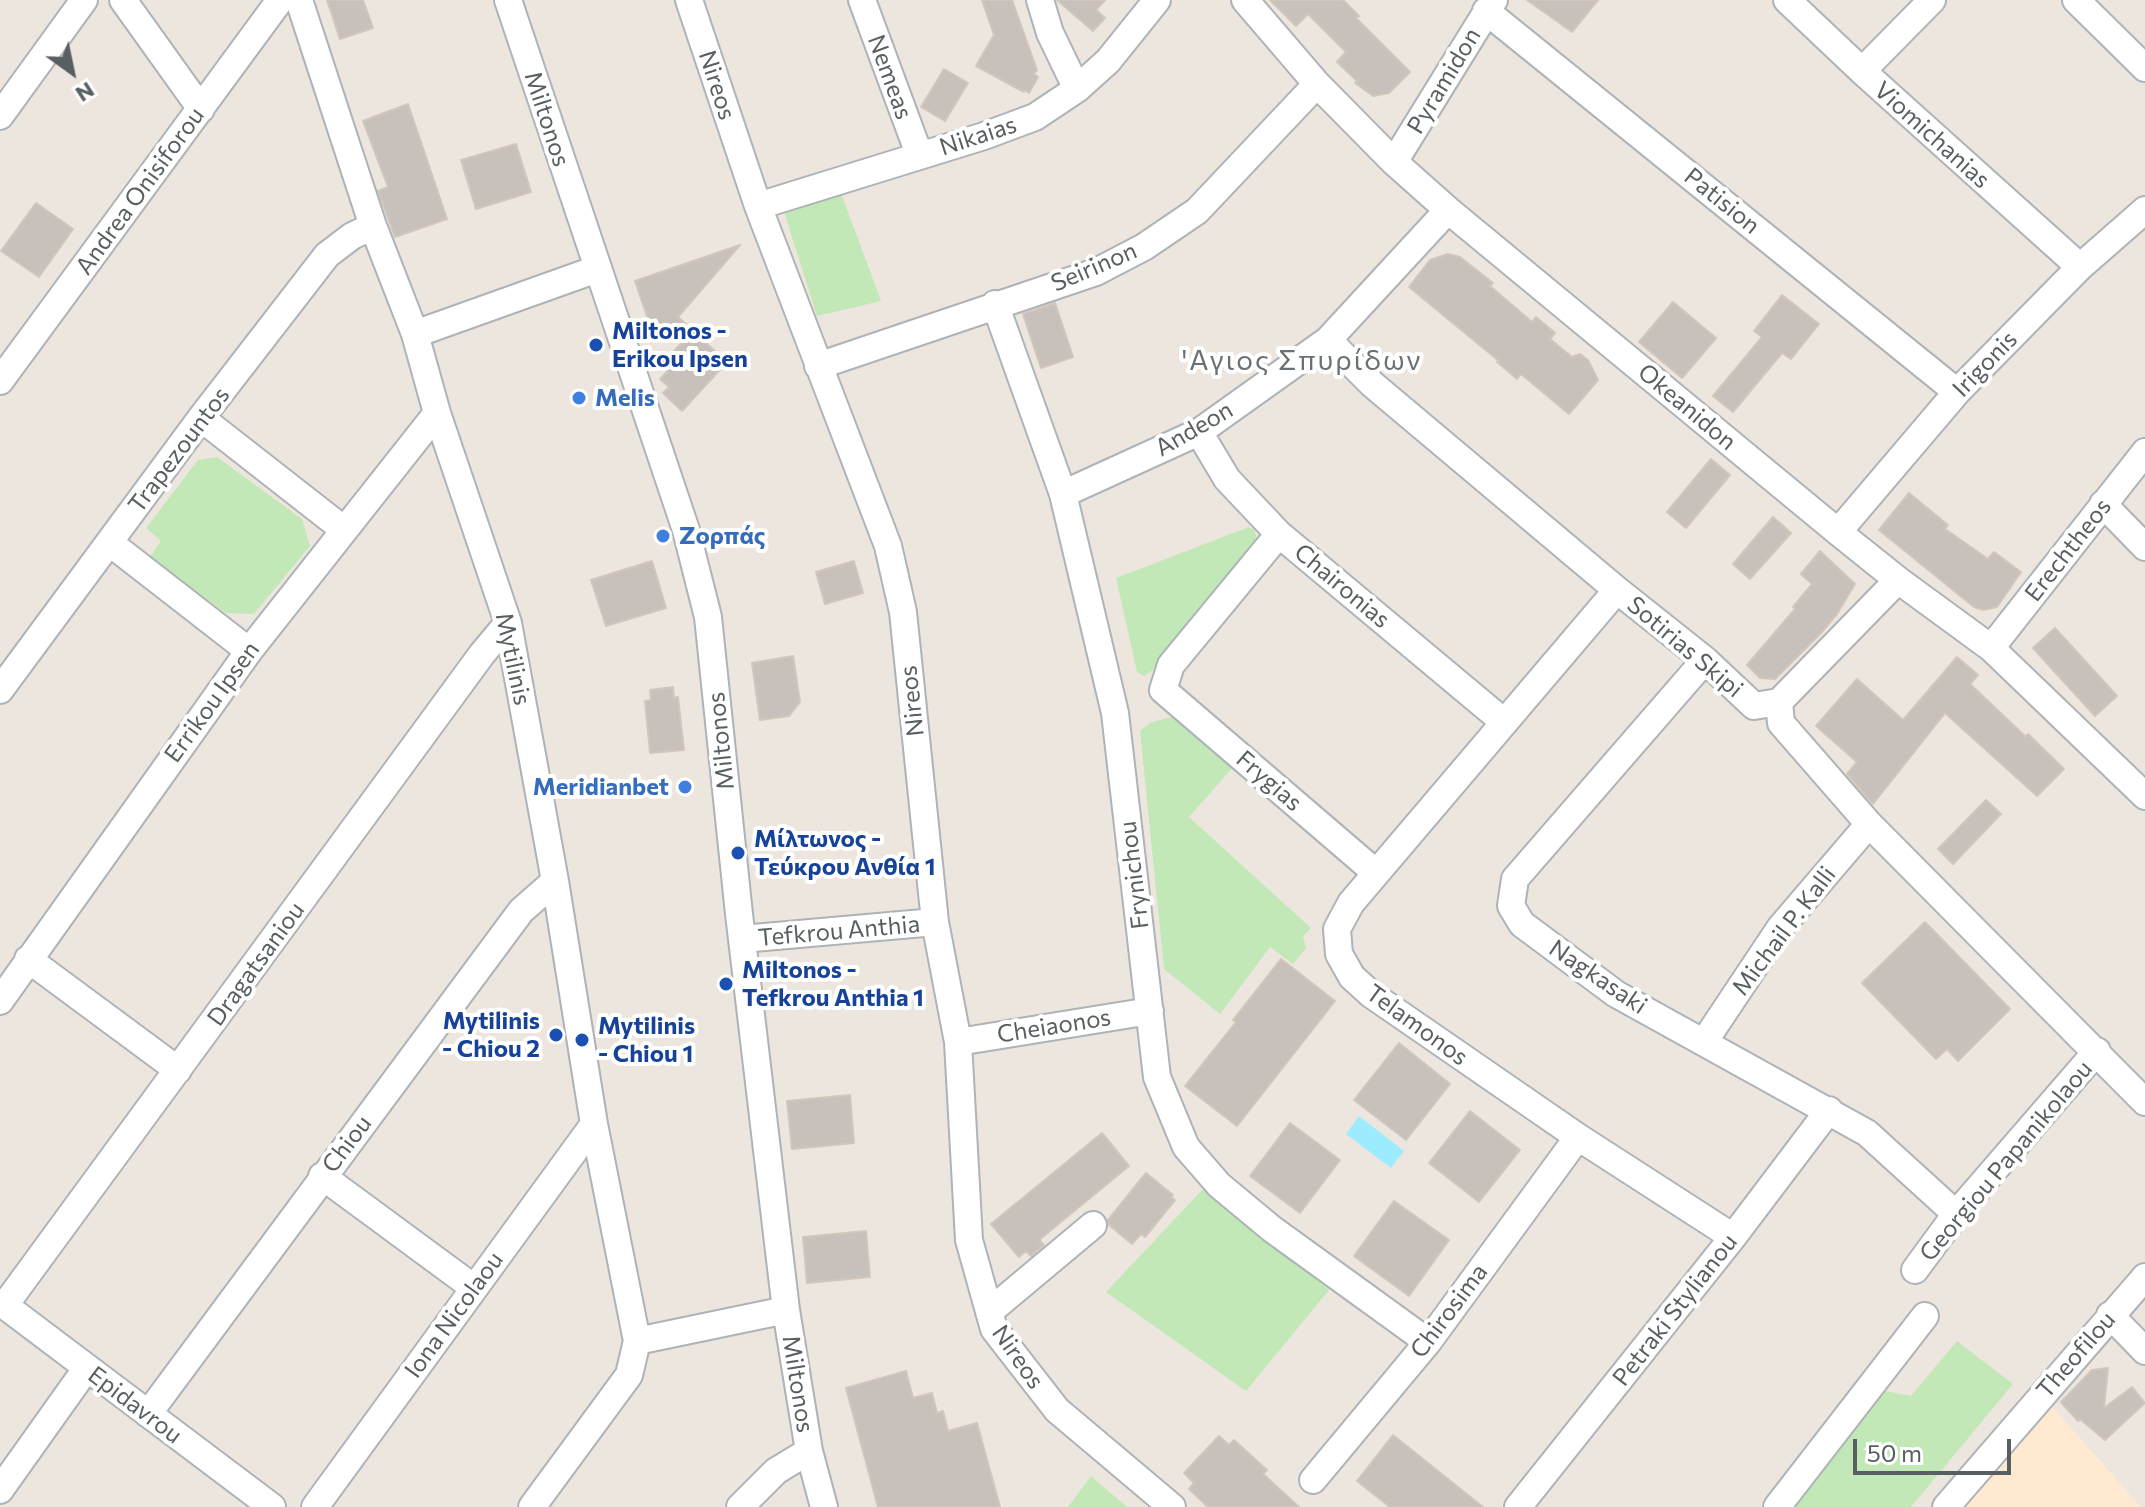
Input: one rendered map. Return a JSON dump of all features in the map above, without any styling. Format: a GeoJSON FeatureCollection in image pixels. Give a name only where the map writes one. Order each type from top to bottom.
{"type":"FeatureCollection","features":[{"type":"Feature","properties":{"kind":"street"},"geometry":{"type":"LineString","coordinates":[[0,116],[84,0]]}},
{"type":"Feature","properties":{"kind":"street"},"geometry":{"type":"LineString","coordinates":[[123,0],[201,109]]}},
{"type":"Feature","properties":{"kind":"street","name":"Andrea Onisiforou"},"geometry":{"type":"LineString","coordinates":[[0,381],[280,0]]}},
{"type":"Feature","properties":{"kind":"street","name":"Mytilinis"},"geometry":{"type":"LineString","coordinates":[[299,0],[373,226],[415,334],[437,413],[508,623],[555,881],[594,1124],[637,1341]]}},
{"type":"Feature","properties":{"kind":"street","name":"Miltonos"},"geometry":{"type":"LineString","coordinates":[[508,0],[686,530],[708,617],[786,1310],[809,1451],[824,1507]]}},
{"type":"Feature","properties":{"kind":"street","name":"Nireos"},"geometry":{"type":"LineString","coordinates":[[689,0],[758,206],[888,546],[903,612],[935,922],[958,1042],[969,1240],[994,1329],[1057,1410],[1172,1507]]}},
{"type":"Feature","properties":{"kind":"street","name":"Nemeas"},"geometry":{"type":"LineString","coordinates":[[862,0],[919,154]]}},
{"type":"Feature","properties":{"kind":"street"},"geometry":{"type":"LineString","coordinates":[[1040,0],[1050,33],[1077,89]]}},
{"type":"Feature","properties":{"kind":"street","name":"Nikaias"},"geometry":{"type":"LineString","coordinates":[[758,206],[984,136],[1035,117],[1077,89],[1108,61],[1157,0]]}},
{"type":"Feature","properties":{"kind":"street","name":"Okeanidon"},"geometry":{"type":"LineString","coordinates":[[1245,0],[1317,84],[1394,162],[1448,210],[1838,532],[1991,648],[2145,796]]}},
{"type":"Feature","properties":{"kind":"street","name":"Viomichanias"},"geometry":{"type":"LineString","coordinates":[[1787,0],[2080,267]]}},
{"type":"Feature","properties":{"kind":"street"},"geometry":{"type":"LineString","coordinates":[[1862,71],[1932,0]]}},
{"type":"Feature","properties":{"kind":"street"},"geometry":{"type":"LineString","coordinates":[[2076,0],[2145,68]]}},
{"type":"Feature","properties":{"kind":"street","name":"Pyramidon"},"geometry":{"type":"LineString","coordinates":[[1394,162],[1490,5]]}},
{"type":"Feature","properties":{"kind":"street","name":"Patision"},"geometry":{"type":"LineString","coordinates":[[1490,5],[1957,392]]}},
{"type":"Feature","properties":{"kind":"street","name":"Seirinon"},"geometry":{"type":"LineString","coordinates":[[818,366],[1096,272],[1144,247],[1197,211],[1317,84]]}},
{"type":"Feature","properties":{"kind":"street","name":"Andeon"},"geometry":{"type":"LineString","coordinates":[[1063,494],[1199,432],[1328,340],[1448,210]]}},
{"type":"Feature","properties":{"kind":"street","name":"Irigonis"},"geometry":{"type":"LineString","coordinates":[[1838,532],[1957,392],[2080,267],[2145,210]]}},
{"type":"Feature","properties":{"kind":"street","name":"Trapezountos"},"geometry":{"type":"LineString","coordinates":[[0,690],[201,418],[327,255],[352,236],[373,226]]}},
{"type":"Feature","properties":{"kind":"street"},"geometry":{"type":"LineString","coordinates":[[415,334],[597,269]]}},
{"type":"Feature","properties":{"kind":"street","name":"Frynichou"},"geometry":{"type":"LineString","coordinates":[[995,304],[1063,494],[1115,713],[1157,1077],[1186,1147],[1219,1185],[1272,1229],[1428,1342]]}},
{"type":"Feature","properties":{"kind":"street","name":"Sotirias Skipi"},"geometry":{"type":"LineString","coordinates":[[1328,340],[1372,384],[1705,660],[1754,706],[1779,702]]}},
{"type":"Feature","properties":{"kind":"street","name":"Errikou Ipsen"},"geometry":{"type":"LineString","coordinates":[[0,1001],[249,651],[437,413]]}},
{"type":"Feature","properties":{"kind":"street"},"geometry":{"type":"LineString","coordinates":[[201,418],[343,529]]}},
{"type":"Feature","properties":{"kind":"street","name":"Chaironias"},"geometry":{"type":"LineString","coordinates":[[1199,432],[1227,479],[1279,534],[1504,722]]}},
{"type":"Feature","properties":{"kind":"street","name":"Erechtheos"},"geometry":{"type":"LineString","coordinates":[[1991,648],[2145,452]]}},
{"type":"Feature","properties":{"kind":"street"},"geometry":{"type":"LineString","coordinates":[[2103,504],[2145,547]]}},
{"type":"Feature","properties":{"kind":"street","name":"Frygias"},"geometry":{"type":"LineString","coordinates":[[1279,534],[1171,665],[1163,690],[1375,872]]}},
{"type":"Feature","properties":{"kind":"street"},"geometry":{"type":"LineString","coordinates":[[110,543],[249,651]]}},
{"type":"Feature","properties":{"kind":"street"},"geometry":{"type":"LineString","coordinates":[[1898,580],[1779,702],[1781,723],[1869,824],[2145,1102]]}},
{"type":"Feature","properties":{"kind":"street","name":"Telamonos"},"geometry":{"type":"LineString","coordinates":[[1617,590],[1351,903],[1337,929],[1339,954],[1352,977],[1372,995],[1578,1137],[1733,1237]]}},
{"type":"Feature","properties":{"kind":"street","name":"Dragatsaniou"},"geometry":{"type":"LineString","coordinates":[[3,1304],[482,654],[508,623]]}},
{"type":"Feature","properties":{"kind":"street","name":"Nagkasaki"},"geometry":{"type":"LineString","coordinates":[[1705,660],[1515,879],[1511,906],[1522,924],[1616,994],[1867,1133],[1956,1214]]}},
{"type":"Feature","properties":{"kind":"street","name":"Michail P. Kalli"},"geometry":{"type":"LineString","coordinates":[[1704,1042],[1780,928],[1869,824]]}},
{"type":"Feature","properties":{"kind":"street","name":"Chiou"},"geometry":{"type":"LineString","coordinates":[[148,1414],[521,911],[555,881]]}},
{"type":"Feature","properties":{"kind":"street","name":"Tefkrou Anthia"},"geometry":{"type":"LineString","coordinates":[[742,939],[935,922]]}},
{"type":"Feature","properties":{"kind":"street"},"geometry":{"type":"LineString","coordinates":[[28,959],[178,1070]]}},
{"type":"Feature","properties":{"kind":"street","name":"Cheiaonos"},"geometry":{"type":"LineString","coordinates":[[958,1042],[1150,1011]]}},
{"type":"Feature","properties":{"kind":"street","name":"Georgiou Papanikolaou"},"geometry":{"type":"LineString","coordinates":[[1915,1270],[1956,1214],[2097,1051]]}},
{"type":"Feature","properties":{"kind":"street","name":"Petraki Stylianou"},"geometry":{"type":"LineString","coordinates":[[1518,1507],[1733,1237],[1829,1110]]}},
{"type":"Feature","properties":{"kind":"street","name":"Iona Nicolaou"},"geometry":{"type":"LineString","coordinates":[[315,1507],[594,1124]]}},
{"type":"Feature","properties":{"kind":"street","name":"Chirosima"},"geometry":{"type":"LineString","coordinates":[[1313,1480],[1428,1342],[1578,1137]]}},
{"type":"Feature","properties":{"kind":"street"},"geometry":{"type":"LineString","coordinates":[[322,1176],[474,1288]]}},
{"type":"Feature","properties":{"kind":"street"},"geometry":{"type":"LineString","coordinates":[[989,1312],[1093,1225]]}},
{"type":"Feature","properties":{"kind":"street","name":"Theofilou"},"geometry":{"type":"LineString","coordinates":[[1946,1507],[2145,1277]]}},
{"type":"Feature","properties":{"kind":"street","name":"Epidavrou"},"geometry":{"type":"LineString","coordinates":[[3,1304],[272,1507]]}},
{"type":"Feature","properties":{"kind":"street"},"geometry":{"type":"LineString","coordinates":[[532,1507],[629,1375],[637,1341],[786,1310]]}},
{"type":"Feature","properties":{"kind":"street"},"geometry":{"type":"LineString","coordinates":[[2110,1315],[2145,1351]]}},
{"type":"Feature","properties":{"kind":"street"},"geometry":{"type":"LineString","coordinates":[[1777,1507],[1925,1316]]}},
{"type":"Feature","properties":{"kind":"street"},"geometry":{"type":"LineString","coordinates":[[0,1490],[86,1369]]}},
{"type":"Feature","properties":{"kind":"street"},"geometry":{"type":"LineString","coordinates":[[740,1507],[776,1471],[809,1451]]}},
{"type":"Feature","properties":{"kind":"shaded area"},"geometry":{"type":"Polygon","coordinates":[[[2047,1401],[2141,1507],[1964,1507],[2047,1401]]]}},
{"type":"Feature","properties":{"kind":"green space"},"geometry":{"type":"Polygon","coordinates":[[[838,185],[881,301],[817,316],[783,209],[838,185]]]}},
{"type":"Feature","properties":{"kind":"green space"},"geometry":{"type":"Polygon","coordinates":[[[217,457],[302,519],[310,546],[254,614],[226,613],[149,558],[161,541],[146,528],[198,460],[217,457]]]}},
{"type":"Feature","properties":{"kind":"green space"},"geometry":{"type":"Polygon","coordinates":[[[1249,527],[1255,531],[1257,541],[1159,666],[1144,676],[1137,672],[1116,578],[1249,527]]]}},
{"type":"Feature","properties":{"kind":"green space"},"geometry":{"type":"Polygon","coordinates":[[[1170,717],[1183,721],[1235,765],[1189,817],[1311,928],[1303,936],[1306,948],[1293,964],[1270,947],[1220,1014],[1164,969],[1140,731],[1150,723],[1170,717]]]}},
{"type":"Feature","properties":{"kind":"green space"},"geometry":{"type":"Polygon","coordinates":[[[1204,1188],[1329,1290],[1246,1391],[1106,1292],[1204,1188]]]}},
{"type":"Feature","properties":{"kind":"green space"},"geometry":{"type":"Polygon","coordinates":[[[1957,1341],[2013,1384],[1911,1507],[1789,1507],[1848,1431],[1886,1391],[1911,1396],[1957,1341]]]}},
{"type":"Feature","properties":{"kind":"green space"},"geometry":{"type":"Polygon","coordinates":[[[1091,1476],[1101,1485],[1127,1507],[1068,1507],[1091,1476]]]}},
{"type":"Feature","properties":{"kind":"water"},"geometry":{"type":"Polygon","coordinates":[[[1359,1116],[1404,1151],[1391,1168],[1346,1134],[1359,1116]]]}},
{"type":"Feature","properties":{"kind":"building"},"geometry":{"type":"Polygon","coordinates":[[[327,0],[363,0],[373,28],[340,39],[327,0]]]}},
{"type":"Feature","properties":{"kind":"building"},"geometry":{"type":"Polygon","coordinates":[[[982,0],[1012,0],[1037,70],[1034,74],[1038,77],[1029,93],[976,66],[994,35],[982,0]]]}},
{"type":"Feature","properties":{"kind":"building"},"geometry":{"type":"Polygon","coordinates":[[[1057,0],[1105,0],[1096,10],[1105,18],[1093,31],[1057,0]]]}},
{"type":"Feature","properties":{"kind":"building"},"geometry":{"type":"Polygon","coordinates":[[[1270,0],[1343,0],[1359,16],[1356,18],[1410,72],[1389,93],[1373,96],[1355,83],[1357,81],[1337,62],[1346,52],[1308,14],[1296,26],[1270,0]]]}},
{"type":"Feature","properties":{"kind":"building"},"geometry":{"type":"Polygon","coordinates":[[[1527,0],[1598,0],[1572,32],[1527,0]]]}},
{"type":"Feature","properties":{"kind":"building"},"geometry":{"type":"Polygon","coordinates":[[[944,69],[968,83],[945,121],[921,107],[944,69]]]}},
{"type":"Feature","properties":{"kind":"building"},"geometry":{"type":"Polygon","coordinates":[[[408,104],[447,219],[395,237],[378,191],[388,187],[363,121],[408,104]]]}},
{"type":"Feature","properties":{"kind":"building"},"geometry":{"type":"Polygon","coordinates":[[[516,144],[531,192],[476,209],[461,160],[516,144]]]}},
{"type":"Feature","properties":{"kind":"building"},"geometry":{"type":"Polygon","coordinates":[[[36,203],[73,229],[39,277],[1,251],[36,203]]]}},
{"type":"Feature","properties":{"kind":"building"},"geometry":{"type":"Polygon","coordinates":[[[740,245],[678,317],[687,325],[653,334],[635,281],[740,245]]]}},
{"type":"Feature","properties":{"kind":"building"},"geometry":{"type":"Polygon","coordinates":[[[1448,254],[1460,257],[1493,283],[1490,286],[1532,322],[1536,317],[1555,333],[1550,339],[1572,357],[1580,354],[1588,360],[1598,380],[1569,414],[1521,374],[1517,379],[1409,287],[1430,260],[1448,254]]]}},
{"type":"Feature","properties":{"kind":"building"},"geometry":{"type":"Polygon","coordinates":[[[1782,295],[1819,324],[1791,359],[1782,353],[1733,412],[1713,396],[1762,337],[1754,331],[1782,295]]]}},
{"type":"Feature","properties":{"kind":"building"},"geometry":{"type":"Polygon","coordinates":[[[1673,302],[1716,338],[1682,378],[1639,342],[1673,302]]]}},
{"type":"Feature","properties":{"kind":"building"},"geometry":{"type":"Polygon","coordinates":[[[1055,303],[1073,357],[1041,368],[1023,314],[1055,303]]]}},
{"type":"Feature","properties":{"kind":"building"},"geometry":{"type":"Polygon","coordinates":[[[693,331],[727,362],[682,411],[663,393],[669,387],[660,379],[667,372],[660,366],[693,331]]]}},
{"type":"Feature","properties":{"kind":"building"},"geometry":{"type":"Polygon","coordinates":[[[1711,459],[1730,475],[1686,528],[1667,512],[1711,459]]]}},
{"type":"Feature","properties":{"kind":"building"},"geometry":{"type":"Polygon","coordinates":[[[1909,493],[1948,525],[1945,529],[1988,559],[1994,552],[2021,572],[1997,607],[1983,610],[1974,607],[1879,530],[1909,493]]]}},
{"type":"Feature","properties":{"kind":"building"},"geometry":{"type":"Polygon","coordinates":[[[1773,517],[1791,533],[1750,579],[1733,564],[1773,517]]]}},
{"type":"Feature","properties":{"kind":"building"},"geometry":{"type":"Polygon","coordinates":[[[1820,551],[1855,584],[1821,633],[1775,679],[1760,678],[1747,665],[1812,584],[1801,574],[1820,551]]]}},
{"type":"Feature","properties":{"kind":"building"},"geometry":{"type":"Polygon","coordinates":[[[652,561],[666,608],[606,626],[591,580],[652,561]]]}},
{"type":"Feature","properties":{"kind":"building"},"geometry":{"type":"Polygon","coordinates":[[[854,561],[863,593],[825,604],[816,572],[854,561]]]}},
{"type":"Feature","properties":{"kind":"building"},"geometry":{"type":"Polygon","coordinates":[[[2055,628],[2117,696],[2095,716],[2033,648],[2055,628]]]}},
{"type":"Feature","properties":{"kind":"building"},"geometry":{"type":"Polygon","coordinates":[[[793,656],[800,702],[789,716],[760,720],[752,663],[793,656]]]}},
{"type":"Feature","properties":{"kind":"building"},"geometry":{"type":"Polygon","coordinates":[[[1957,657],[1978,675],[1970,684],[2064,769],[2037,796],[1945,713],[1873,804],[1847,774],[1857,762],[1816,726],[1857,679],[1903,720],[1957,657]]]}},
{"type":"Feature","properties":{"kind":"building"},"geometry":{"type":"Polygon","coordinates":[[[673,687],[674,698],[678,697],[684,750],[650,753],[645,701],[651,700],[650,690],[673,687]]]}},
{"type":"Feature","properties":{"kind":"building"},"geometry":{"type":"Polygon","coordinates":[[[1986,800],[2001,814],[1953,864],[1938,849],[1986,800]]]}},
{"type":"Feature","properties":{"kind":"building"},"geometry":{"type":"Polygon","coordinates":[[[1925,922],[2010,1009],[1958,1061],[1947,1049],[1936,1059],[1862,983],[1925,922]]]}},
{"type":"Feature","properties":{"kind":"building"},"geometry":{"type":"Polygon","coordinates":[[[1281,959],[1335,1001],[1237,1126],[1185,1086],[1281,959]]]}},
{"type":"Feature","properties":{"kind":"building"},"geometry":{"type":"Polygon","coordinates":[[[1399,1043],[1450,1084],[1406,1140],[1354,1100],[1399,1043]]]}},
{"type":"Feature","properties":{"kind":"building"},"geometry":{"type":"Polygon","coordinates":[[[850,1095],[854,1143],[792,1149],[787,1101],[850,1095]]]}},
{"type":"Feature","properties":{"kind":"building"},"geometry":{"type":"Polygon","coordinates":[[[1470,1111],[1520,1150],[1479,1202],[1429,1163],[1470,1111]]]}},
{"type":"Feature","properties":{"kind":"building"},"geometry":{"type":"Polygon","coordinates":[[[1290,1123],[1340,1160],[1300,1213],[1250,1176],[1290,1123]]]}},
{"type":"Feature","properties":{"kind":"building"},"geometry":{"type":"Polygon","coordinates":[[[1102,1133],[1129,1166],[1039,1240],[1044,1245],[1031,1256],[1026,1251],[1019,1257],[991,1224],[1102,1133]]]}},
{"type":"Feature","properties":{"kind":"building"},"geometry":{"type":"Polygon","coordinates":[[[1146,1173],[1175,1200],[1145,1237],[1141,1234],[1132,1244],[1109,1225],[1108,1220],[1146,1173]]]}},
{"type":"Feature","properties":{"kind":"building"},"geometry":{"type":"Polygon","coordinates":[[[1394,1201],[1449,1240],[1409,1296],[1354,1256],[1394,1201]]]}},
{"type":"Feature","properties":{"kind":"building"},"geometry":{"type":"Polygon","coordinates":[[[866,1231],[870,1277],[807,1283],[803,1237],[866,1231]]]}},
{"type":"Feature","properties":{"kind":"building"},"geometry":{"type":"Polygon","coordinates":[[[2108,1368],[2104,1408],[2132,1387],[2145,1403],[2105,1440],[2080,1419],[2078,1421],[2061,1402],[2092,1370],[2108,1368]]]}},
{"type":"Feature","properties":{"kind":"building"},"geometry":{"type":"Polygon","coordinates":[[[906,1371],[913,1398],[932,1393],[937,1413],[943,1411],[948,1431],[977,1423],[1000,1507],[878,1507],[846,1388],[906,1371]]]}},
{"type":"Feature","properties":{"kind":"building"},"geometry":{"type":"Polygon","coordinates":[[[1393,1435],[1483,1507],[1390,1507],[1357,1481],[1393,1435]]]}},
{"type":"Feature","properties":{"kind":"building"},"geometry":{"type":"Polygon","coordinates":[[[1219,1436],[1229,1445],[1234,1440],[1267,1470],[1263,1474],[1299,1507],[1208,1507],[1189,1489],[1194,1483],[1184,1473],[1219,1436]]]}},
{"type":"Feature","properties":{"kind":"place","name":"Miltonos - Erikou Ipsen"},"geometry":{"type":"Point","coordinates":[596,345]}},
{"type":"Feature","properties":{"kind":"place","name":"Melis"},"geometry":{"type":"Point","coordinates":[579,398]}},
{"type":"Feature","properties":{"kind":"place","name":"Ζορπάς"},"geometry":{"type":"Point","coordinates":[663,536]}},
{"type":"Feature","properties":{"kind":"place","name":"Meridianbet"},"geometry":{"type":"Point","coordinates":[685,787]}},
{"type":"Feature","properties":{"kind":"place","name":"Μίλτωνος - Τεύκρου Ανθία 1"},"geometry":{"type":"Point","coordinates":[738,853]}},
{"type":"Feature","properties":{"kind":"place","name":"Miltonos - Tefkrou Anthia 1"},"geometry":{"type":"Point","coordinates":[726,984]}},
{"type":"Feature","properties":{"kind":"place","name":"Mytilinis - Chiou 2"},"geometry":{"type":"Point","coordinates":[556,1035]}},
{"type":"Feature","properties":{"kind":"place","name":"Mytilinis - Chiou 1"},"geometry":{"type":"Point","coordinates":[582,1040]}},
{"type":"Feature","properties":{"kind":"district","name":"'Αγιος Σπυρίδων"},"geometry":{"type":"Point","coordinates":[1302,361]}}]}
